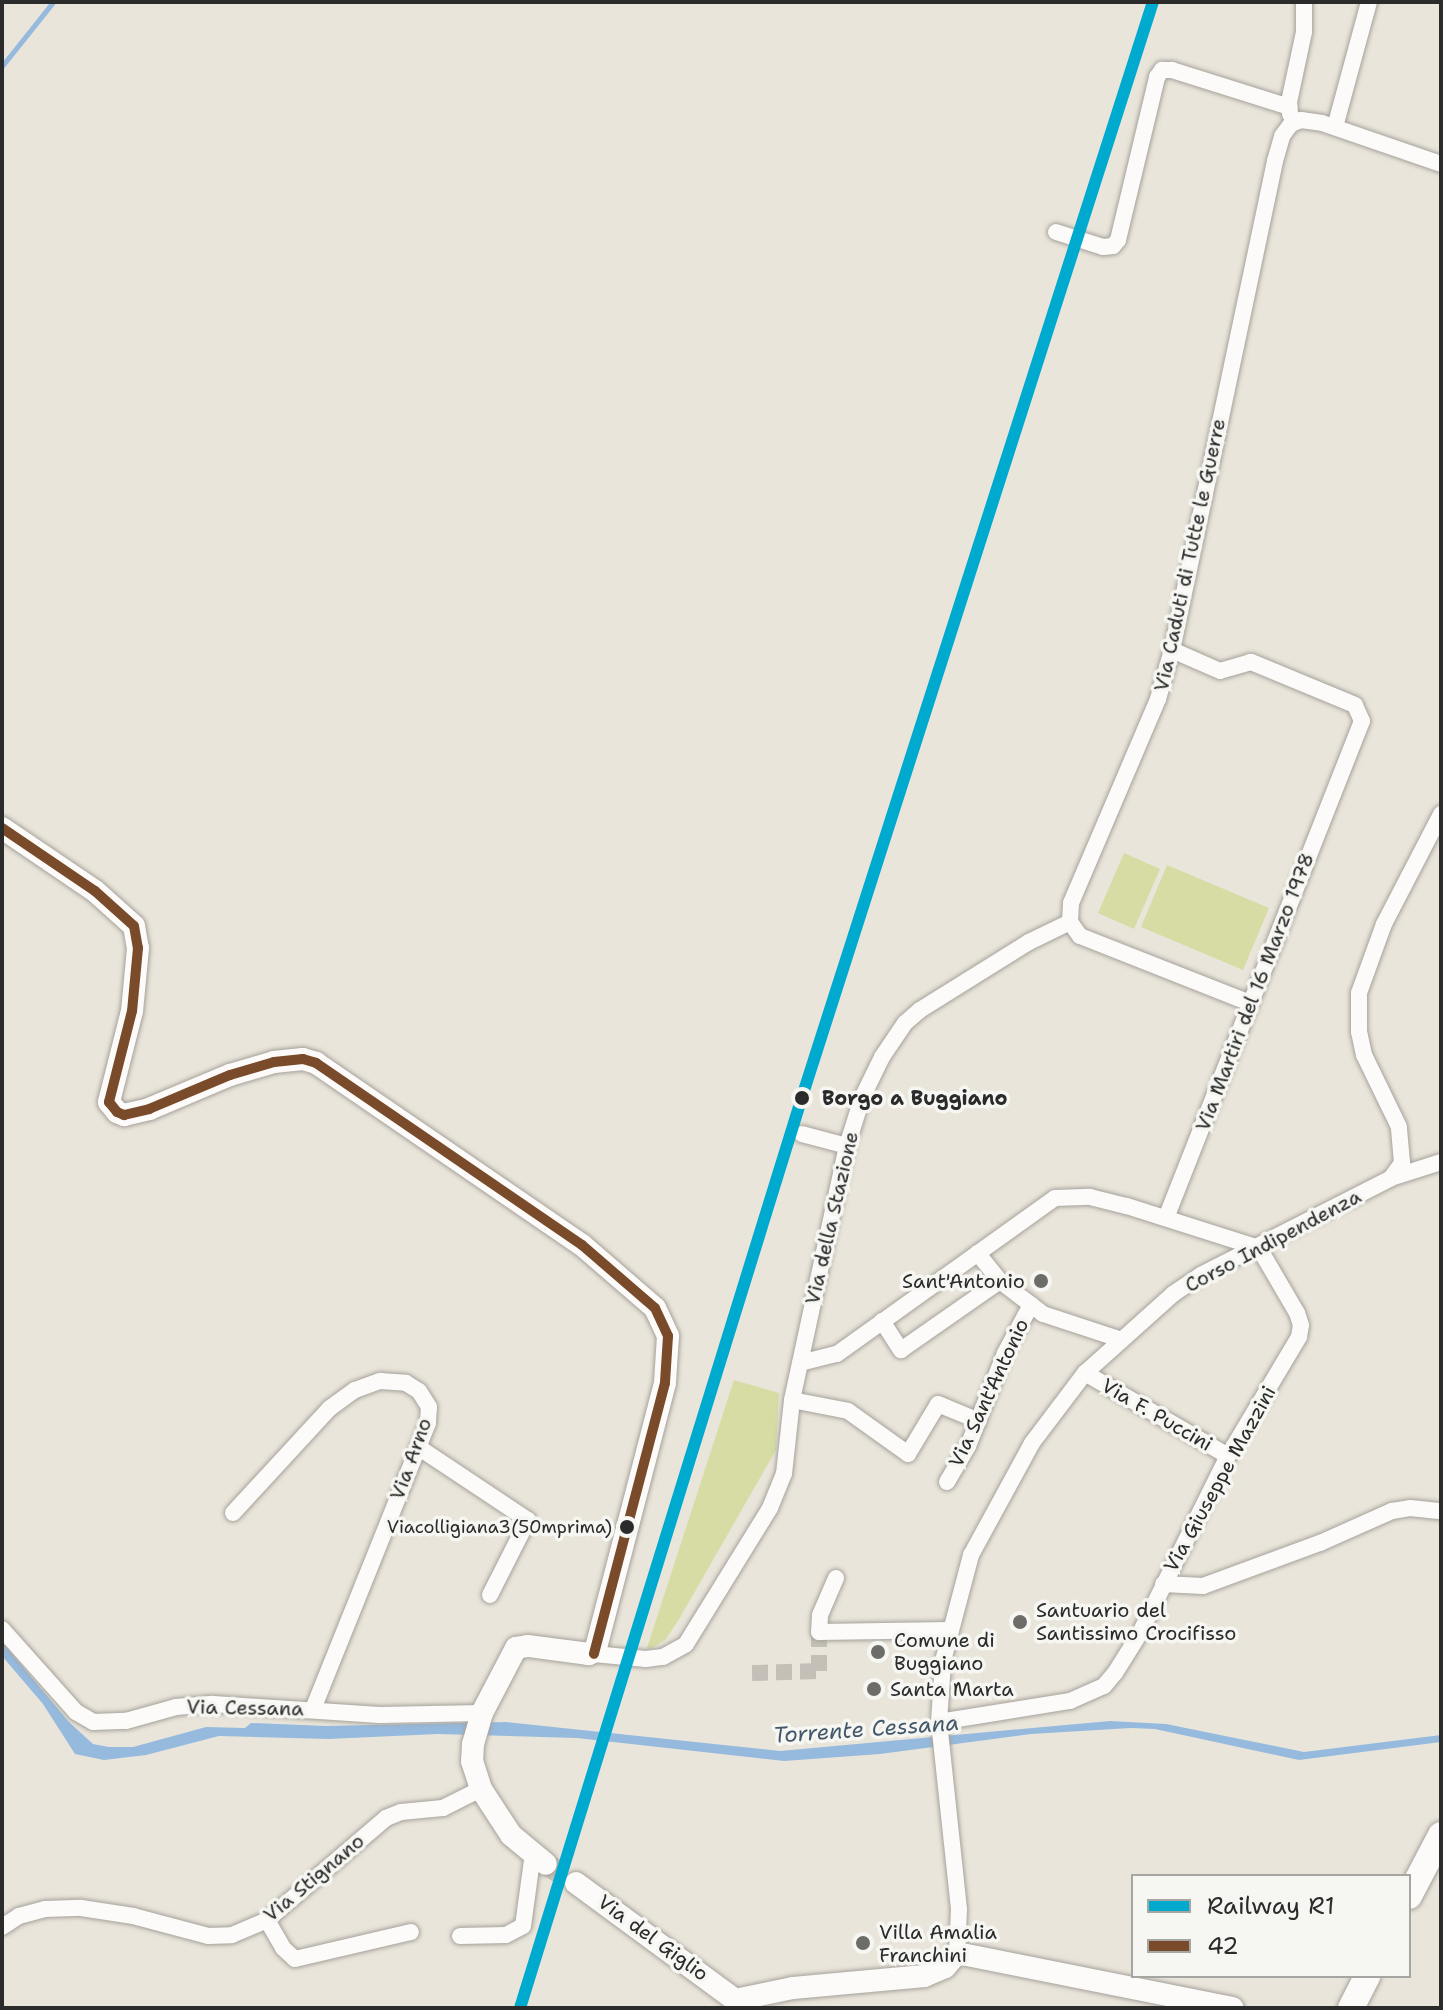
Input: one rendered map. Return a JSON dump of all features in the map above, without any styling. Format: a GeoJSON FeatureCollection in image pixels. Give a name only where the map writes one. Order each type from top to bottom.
{"type":"FeatureCollection","features":[{"type":"Feature","properties":{"kind":"main road"},"geometry":{"type":"LineString","coordinates":[[1411,1892],[1441,1835]]}},
{"type":"Feature","properties":{"kind":"main road"},"geometry":{"type":"LineString","coordinates":[[1351,2008],[1366,1978]]}},
{"type":"Feature","properties":{"kind":"street","name":"Via Caduti di Tutte le Guerre"},"geometry":{"type":"LineString","coordinates":[[1070,922],[1071,903],[1158,699],[1172,650],[1275,161],[1290,115],[1304,32],[1304,2]]}},
{"type":"Feature","properties":{"kind":"street"},"geometry":{"type":"LineString","coordinates":[[1335,127],[1369,2]]}},
{"type":"Feature","properties":{"kind":"street"},"geometry":{"type":"LineString","coordinates":[[1056,232],[1095,244],[1113,246],[1118,240],[1157,77],[1162,70],[1172,70],[1290,115],[1335,127],[1441,164]]}},
{"type":"Feature","properties":{"kind":"street","name":"Via Martiri del 16 Marzo 1978"},"geometry":{"type":"LineString","coordinates":[[1166,1218],[1362,721],[1355,705],[1251,662],[1220,671],[1172,650]]}},
{"type":"Feature","properties":{"kind":"street"},"geometry":{"type":"LineString","coordinates":[[1391,1178],[1402,1163],[1399,1127],[1364,1055],[1359,1032],[1359,993],[1384,924],[1441,814]]}},
{"type":"Feature","properties":{"kind":"street"},"geometry":{"type":"LineString","coordinates":[[2,828],[95,891],[134,926],[138,948],[132,1011],[109,1102],[117,1112],[124,1115],[149,1109],[230,1075],[274,1062],[303,1059],[316,1063],[582,1245],[655,1308],[668,1336],[665,1383],[594,1654],[528,1646],[516,1648],[482,1713],[473,1744],[472,1761],[481,1789],[511,1835],[540,1858],[523,1926],[506,1935],[460,1936]]}},
{"type":"Feature","properties":{"kind":"street"},"geometry":{"type":"LineString","coordinates":[[1070,922],[1080,936],[1250,1003]]}},
{"type":"Feature","properties":{"kind":"street","name":"Via della Stazione"},"geometry":{"type":"LineString","coordinates":[[594,1654],[663,1657],[692,1636],[747,1548],[781,1482],[792,1400],[847,1146],[871,1078],[905,1023],[962,982],[1070,922]]}},
{"type":"Feature","properties":{"kind":"street"},"geometry":{"type":"LineString","coordinates":[[802,1134],[847,1146]]}},
{"type":"Feature","properties":{"kind":"street","name":"Corso Indipendenza"},"geometry":{"type":"LineString","coordinates":[[957,1953],[959,1909],[939,1722],[939,1690],[950,1630],[971,1555],[998,1501],[1044,1426],[1085,1373],[1119,1339],[1201,1275],[1391,1178],[1441,1162]]}},
{"type":"Feature","properties":{"kind":"street"},"geometry":{"type":"LineString","coordinates":[[798,1371],[837,1354],[1055,1198],[1090,1197],[1259,1248]]}},
{"type":"Feature","properties":{"kind":"street","name":"Via Giuseppe Mazzini"},"geometry":{"type":"LineString","coordinates":[[939,1722],[1070,1701],[1104,1686],[1140,1633],[1228,1456],[1301,1331],[1297,1313],[1259,1248]]}},
{"type":"Feature","properties":{"kind":"street"},"geometry":{"type":"LineString","coordinates":[[977,1253],[1000,1281],[1043,1314],[1119,1339]]}},
{"type":"Feature","properties":{"kind":"street"},"geometry":{"type":"LineString","coordinates":[[882,1321],[901,1350],[1000,1281]]}},
{"type":"Feature","properties":{"kind":"street","name":"Via Sant'Antonio"},"geometry":{"type":"LineString","coordinates":[[947,1482],[979,1421],[1005,1353],[1031,1305]]}},
{"type":"Feature","properties":{"kind":"street","name":"Via F. Puccini"},"geometry":{"type":"LineString","coordinates":[[1085,1373],[1228,1456]]}},
{"type":"Feature","properties":{"kind":"street","name":"Via Arno"},"geometry":{"type":"LineString","coordinates":[[233,1513],[330,1408],[368,1386],[391,1380],[406,1383],[419,1391],[429,1407],[418,1447],[313,1709]]}},
{"type":"Feature","properties":{"kind":"street"},"geometry":{"type":"LineString","coordinates":[[792,1400],[848,1411],[908,1454],[938,1404],[979,1421]]}},
{"type":"Feature","properties":{"kind":"street"},"geometry":{"type":"LineString","coordinates":[[418,1447],[528,1520],[490,1595]]}},
{"type":"Feature","properties":{"kind":"street"},"geometry":{"type":"LineString","coordinates":[[1163,1584],[1203,1586],[1320,1543],[1392,1511],[1410,1508],[1441,1511]]}},
{"type":"Feature","properties":{"kind":"street"},"geometry":{"type":"LineString","coordinates":[[836,1578],[820,1615],[819,1632],[950,1630]]}},
{"type":"Feature","properties":{"kind":"street","name":"Via Cessana"},"geometry":{"type":"LineString","coordinates":[[2,1629],[76,1712],[93,1722],[126,1721],[190,1705],[313,1709],[380,1715],[482,1713]]}},
{"type":"Feature","properties":{"kind":"street","name":"Via Stignano"},"geometry":{"type":"LineString","coordinates":[[2,1927],[19,1916],[56,1907],[133,1916],[208,1936],[232,1935],[267,1920],[386,1818],[401,1812],[443,1808],[481,1789]]}},
{"type":"Feature","properties":{"kind":"street","name":"Via del Giglio"},"geometry":{"type":"LineString","coordinates":[[576,1883],[727,2004],[793,1988],[924,1976],[945,1967],[957,1953]]}},
{"type":"Feature","properties":{"kind":"street"},"geometry":{"type":"LineString","coordinates":[[267,1920],[283,1948],[295,1959],[411,1932]]}},
{"type":"Feature","properties":{"kind":"street"},"geometry":{"type":"LineString","coordinates":[[957,1953],[1221,2007]]}},
{"type":"Feature","properties":{"kind":"green space"},"geometry":{"type":"Polygon","coordinates":[[[1124,853],[1160,869],[1134,929],[1098,913],[1124,853]]]}},
{"type":"Feature","properties":{"kind":"green space"},"geometry":{"type":"Polygon","coordinates":[[[1167,865],[1269,908],[1243,970],[1141,927],[1167,865]]]}},
{"type":"Feature","properties":{"kind":"green space"},"geometry":{"type":"Polygon","coordinates":[[[734,1380],[779,1393],[776,1450],[678,1621],[665,1640],[650,1649],[647,1648],[734,1380]]]}},
{"type":"Feature","properties":{"kind":"water"},"geometry":{"type":"Polygon","coordinates":[[[2,1642],[69,1722],[93,1744],[109,1747],[133,1747],[206,1727],[245,1728],[251,1723],[326,1726],[506,1722],[780,1751],[1110,1721],[1166,1724],[1304,1752],[1441,1735],[1441,1742],[1299,1760],[1155,1729],[1131,1728],[1031,1734],[880,1754],[784,1761],[577,1738],[438,1734],[328,1739],[219,1736],[146,1755],[104,1760],[75,1754],[43,1704],[2,1656],[2,1642]]]}},
{"type":"Feature","properties":{"kind":"waterway"},"geometry":{"type":"LineString","coordinates":[[2,66],[53,2]]}},
{"type":"Feature","properties":{"kind":"tunnel"},"geometry":{"type":"LineString","coordinates":[[752,1673],[819,1671],[819,1632]]}},
{"type":"Feature","properties":{"kind":"tunnel"},"geometry":{"type":"LineString","coordinates":[[546,1864],[576,1883]]}},
{"type":"Feature","properties":{"kind":"railway"},"geometry":{"type":"LineString","coordinates":[[520,2008],[801,1100],[948,644]]}},
{"type":"Feature","properties":{"kind":"rail line","name":"R1"},"geometry":{"type":"LineString","coordinates":[[520,2008],[801,1100],[1153,2]]}},
{"type":"Feature","properties":{"kind":"transit line","name":"42"},"geometry":{"type":"LineString","coordinates":[[2,828],[95,891],[134,926],[138,948],[132,1011],[109,1102],[117,1112],[124,1115],[149,1109],[230,1075],[274,1062],[303,1059],[316,1063],[582,1245],[655,1308],[668,1336],[665,1383],[594,1654]]}},
{"type":"Feature","properties":{"kind":"place","name":"Borgo a Buggiano"},"geometry":{"type":"Point","coordinates":[802,1098]}},
{"type":"Feature","properties":{"kind":"place","name":"Sant'Antonio"},"geometry":{"type":"Point","coordinates":[1041,1281]}},
{"type":"Feature","properties":{"kind":"place","name":"Viacolligiana3(50mprima)"},"geometry":{"type":"Point","coordinates":[627,1527]}},
{"type":"Feature","properties":{"kind":"place","name":"Santuario del Santissimo Crocifisso"},"geometry":{"type":"Point","coordinates":[1020,1622]}},
{"type":"Feature","properties":{"kind":"place","name":"Comune di Buggiano"},"geometry":{"type":"Point","coordinates":[878,1652]}},
{"type":"Feature","properties":{"kind":"place","name":"Santa Marta"},"geometry":{"type":"Point","coordinates":[874,1689]}},
{"type":"Feature","properties":{"kind":"place","name":"Villa Amalia Franchini"},"geometry":{"type":"Point","coordinates":[863,1943]}},
{"type":"Feature","properties":{"kind":"water label","name":"Torrente Cessana"},"geometry":{"type":"Point","coordinates":[866,1729]}}]}
